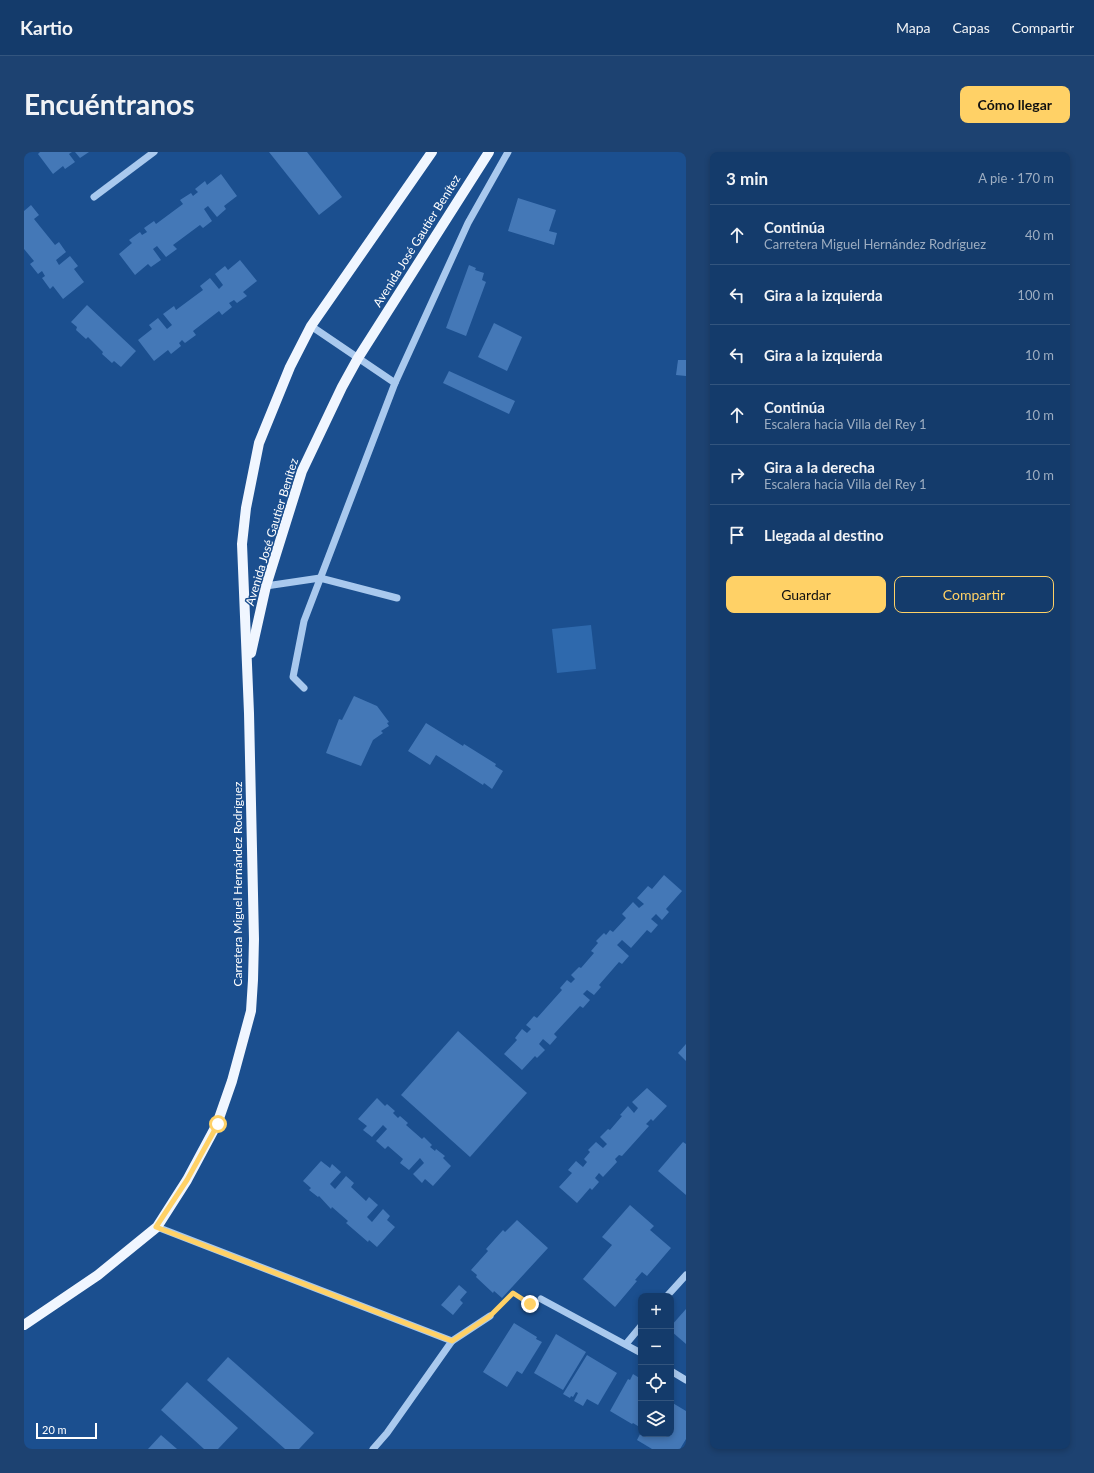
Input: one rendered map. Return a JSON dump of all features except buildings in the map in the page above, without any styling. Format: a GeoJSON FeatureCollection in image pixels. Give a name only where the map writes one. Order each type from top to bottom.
{"type":"FeatureCollection","features":[{"type":"Feature","properties":{"kind":"main road","name":"Avenida José Gautier Benítez"},"geometry":{"type":"LineString","coordinates":[[248,667],[242,544],[246,508],[259,443],[290,367],[311,326],[432,152]]}},
{"type":"Feature","properties":{"kind":"main road","name":"Avenida José Gautier Benítez"},"geometry":{"type":"LineString","coordinates":[[248,667],[266,586],[302,471],[342,387],[358,358],[489,152]]}},
{"type":"Feature","properties":{"kind":"main road","name":"Carretera Miguel Hernández Rodríguez"},"geometry":{"type":"LineString","coordinates":[[24,1325],[98,1275],[156,1227],[187,1180],[218,1124],[232,1081],[251,1011],[254,939],[248,667]]}},
{"type":"Feature","properties":{"kind":"street"},"geometry":{"type":"LineString","coordinates":[[94,197],[154,152]]}},
{"type":"Feature","properties":{"kind":"street"},"geometry":{"type":"LineString","coordinates":[[304,688],[293,677],[304,621],[320,578],[395,383],[468,223],[508,152]]}},
{"type":"Feature","properties":{"kind":"street"},"geometry":{"type":"LineString","coordinates":[[311,326],[395,383]]}},
{"type":"Feature","properties":{"kind":"street"},"geometry":{"type":"LineString","coordinates":[[266,586],[320,578],[397,598]]}},
{"type":"Feature","properties":{"kind":"street"},"geometry":{"type":"LineString","coordinates":[[156,1227],[452,1341]]}},
{"type":"Feature","properties":{"kind":"street"},"geometry":{"type":"LineString","coordinates":[[670,1293],[686,1275]]}},
{"type":"Feature","properties":{"kind":"street"},"geometry":{"type":"LineString","coordinates":[[541,1299],[638,1351]]}},
{"type":"Feature","properties":{"kind":"street"},"geometry":{"type":"LineString","coordinates":[[373,1449],[387,1433],[452,1341],[490,1316]]}},
{"type":"Feature","properties":{"kind":"street"},"geometry":{"type":"LineString","coordinates":[[626,1344],[638,1329]]}},
{"type":"Feature","properties":{"kind":"street"},"geometry":{"type":"LineString","coordinates":[[674,1373],[686,1380]]}},
{"type":"Feature","properties":{"kind":"path"},"geometry":{"type":"LineString","coordinates":[[490,1316],[513,1293],[535,1307],[541,1299]]}},
{"type":"Feature","properties":{"kind":"shaded area"},"geometry":{"type":"Polygon","coordinates":[[[591,625],[596,669],[557,673],[552,629],[591,625]]]}},
{"type":"Feature","properties":{"kind":"route"},"geometry":{"type":"LineString","coordinates":[[218,1124],[187,1180],[156,1227],[452,1341],[490,1316],[513,1293],[530,1304]]}}]}
